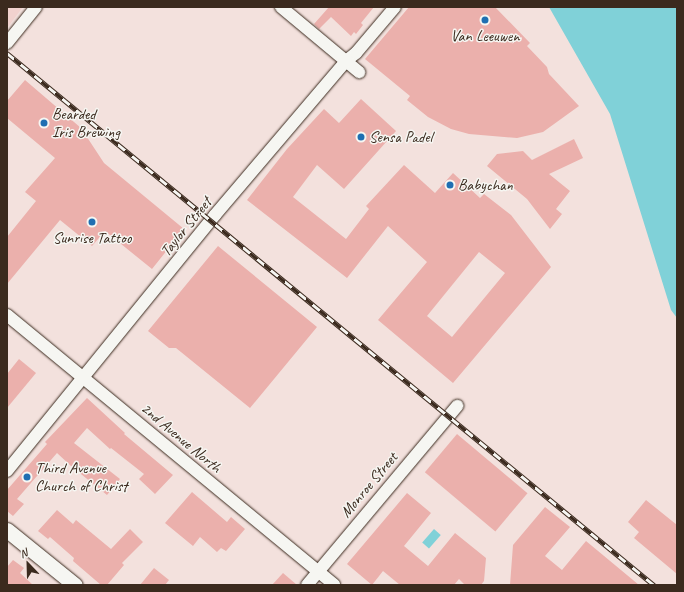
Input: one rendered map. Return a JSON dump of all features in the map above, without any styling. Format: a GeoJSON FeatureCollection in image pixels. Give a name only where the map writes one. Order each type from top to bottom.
{"type":"FeatureCollection","features":[{"type":"Feature","properties":{"kind":"street"},"geometry":{"type":"LineString","coordinates":[[7,43],[36,7]]}},
{"type":"Feature","properties":{"kind":"street"},"geometry":{"type":"LineString","coordinates":[[281,7],[359,72]]}},
{"type":"Feature","properties":{"kind":"street","name":"Taylor Street"},"geometry":{"type":"LineString","coordinates":[[7,472],[215,215],[346,61],[356,53],[395,7]]}},
{"type":"Feature","properties":{"kind":"street","name":"2nd Avenue North"},"geometry":{"type":"LineString","coordinates":[[7,315],[334,585]]}},
{"type":"Feature","properties":{"kind":"street","name":"Monroe Street"},"geometry":{"type":"LineString","coordinates":[[307,585],[457,406]]}},
{"type":"Feature","properties":{"kind":"street"},"geometry":{"type":"LineString","coordinates":[[7,530],[75,585]]}},
{"type":"Feature","properties":{"kind":"shaded area"},"geometry":{"type":"Polygon","coordinates":[[[7,7],[23,7],[7,28],[7,7]]]}},
{"type":"Feature","properties":{"kind":"water"},"geometry":{"type":"Polygon","coordinates":[[[549,7],[677,7],[677,318],[671,310],[610,114],[549,7]]]}},
{"type":"Feature","properties":{"kind":"water"},"geometry":{"type":"Polygon","coordinates":[[[434,529],[441,535],[429,548],[422,543],[434,529]]]}},
{"type":"Feature","properties":{"kind":"building"},"geometry":{"type":"Polygon","coordinates":[[[329,7],[374,7],[361,23],[363,25],[356,34],[354,32],[351,36],[331,17],[319,29],[314,24],[329,7]]]}},
{"type":"Feature","properties":{"kind":"building"},"geometry":{"type":"Polygon","coordinates":[[[409,7],[495,7],[530,43],[527,46],[547,67],[549,74],[579,106],[543,132],[517,138],[469,134],[451,129],[428,117],[407,100],[410,96],[365,59],[409,7]]]}},
{"type":"Feature","properties":{"kind":"building"},"geometry":{"type":"Polygon","coordinates":[[[25,80],[81,128],[104,163],[184,229],[152,269],[105,231],[92,246],[60,220],[7,284],[7,237],[36,201],[25,192],[55,158],[7,118],[7,101],[25,80]]]}},
{"type":"Feature","properties":{"kind":"building"},"geometry":{"type":"Polygon","coordinates":[[[361,99],[396,131],[344,189],[317,165],[293,197],[346,239],[369,209],[366,206],[404,165],[435,193],[453,173],[480,198],[484,194],[511,215],[551,267],[453,383],[378,320],[427,262],[388,226],[347,278],[247,200],[287,149],[324,109],[339,123],[361,99]],[[479,252],[427,316],[452,337],[505,273],[479,252]]]}},
{"type":"Feature","properties":{"kind":"building"},"geometry":{"type":"Polygon","coordinates":[[[574,139],[583,158],[549,174],[570,191],[556,209],[562,214],[550,229],[527,199],[487,166],[497,154],[523,151],[532,160],[574,139]]]}},
{"type":"Feature","properties":{"kind":"building"},"geometry":{"type":"Polygon","coordinates":[[[218,246],[317,327],[250,408],[176,348],[169,348],[148,331],[218,246]]]}},
{"type":"Feature","properties":{"kind":"building"},"geometry":{"type":"Polygon","coordinates":[[[19,359],[36,373],[7,408],[7,374],[19,359]]]}},
{"type":"Feature","properties":{"kind":"building"},"geometry":{"type":"Polygon","coordinates":[[[87,398],[125,433],[124,434],[173,475],[155,494],[139,479],[144,474],[111,448],[110,449],[87,428],[74,443],[120,479],[107,495],[57,453],[17,499],[24,504],[13,516],[7,511],[7,490],[47,444],[45,442],[87,398]]]}},
{"type":"Feature","properties":{"kind":"building"},"geometry":{"type":"Polygon","coordinates":[[[457,434],[527,493],[495,531],[425,472],[457,434]]]}},
{"type":"Feature","properties":{"kind":"building"},"geometry":{"type":"Polygon","coordinates":[[[192,492],[227,522],[231,517],[245,529],[226,551],[221,548],[217,552],[200,537],[193,546],[165,523],[192,492]]]}},
{"type":"Feature","properties":{"kind":"building"},"geometry":{"type":"Polygon","coordinates":[[[407,493],[431,513],[404,546],[428,566],[455,533],[486,558],[484,581],[481,585],[465,585],[459,579],[454,585],[400,585],[383,571],[372,585],[347,564],[407,493]]]}},
{"type":"Feature","properties":{"kind":"building"},"geometry":{"type":"Polygon","coordinates":[[[646,500],[677,525],[677,574],[634,538],[639,532],[628,522],[646,500]]]}},
{"type":"Feature","properties":{"kind":"building"},"geometry":{"type":"Polygon","coordinates":[[[545,507],[570,527],[545,556],[562,570],[586,541],[639,585],[510,585],[513,545],[545,507]]]}},
{"type":"Feature","properties":{"kind":"building"},"geometry":{"type":"Polygon","coordinates":[[[57,510],[73,524],[76,520],[111,549],[130,529],[143,542],[122,563],[124,565],[107,585],[101,585],[73,561],[74,558],[50,537],[48,539],[38,531],[57,510]]]}},
{"type":"Feature","properties":{"kind":"building"},"geometry":{"type":"Polygon","coordinates":[[[13,560],[24,568],[20,573],[33,585],[7,585],[7,567],[13,560]]]}},
{"type":"Feature","properties":{"kind":"building"},"geometry":{"type":"Polygon","coordinates":[[[154,568],[169,580],[165,585],[140,585],[154,568]]]}},
{"type":"Feature","properties":{"kind":"building"},"geometry":{"type":"Polygon","coordinates":[[[283,573],[297,585],[272,585],[283,573]]]}},
{"type":"Feature","properties":{"kind":"railway"},"geometry":{"type":"LineString","coordinates":[[7,53],[654,585]]}},
{"type":"Feature","properties":{"kind":"place","name":"Van Leeuwen"},"geometry":{"type":"Point","coordinates":[485,20]}},
{"type":"Feature","properties":{"kind":"place","name":"Bearded Iris Brewing"},"geometry":{"type":"Point","coordinates":[44,123]}},
{"type":"Feature","properties":{"kind":"place","name":"Sensa Padel"},"geometry":{"type":"Point","coordinates":[361,137]}},
{"type":"Feature","properties":{"kind":"place","name":"Babychan"},"geometry":{"type":"Point","coordinates":[450,185]}},
{"type":"Feature","properties":{"kind":"place","name":"Sunrise Tattoo"},"geometry":{"type":"Point","coordinates":[92,222]}},
{"type":"Feature","properties":{"kind":"place","name":"Third Avenue Church of Christ"},"geometry":{"type":"Point","coordinates":[27,477]}}]}
